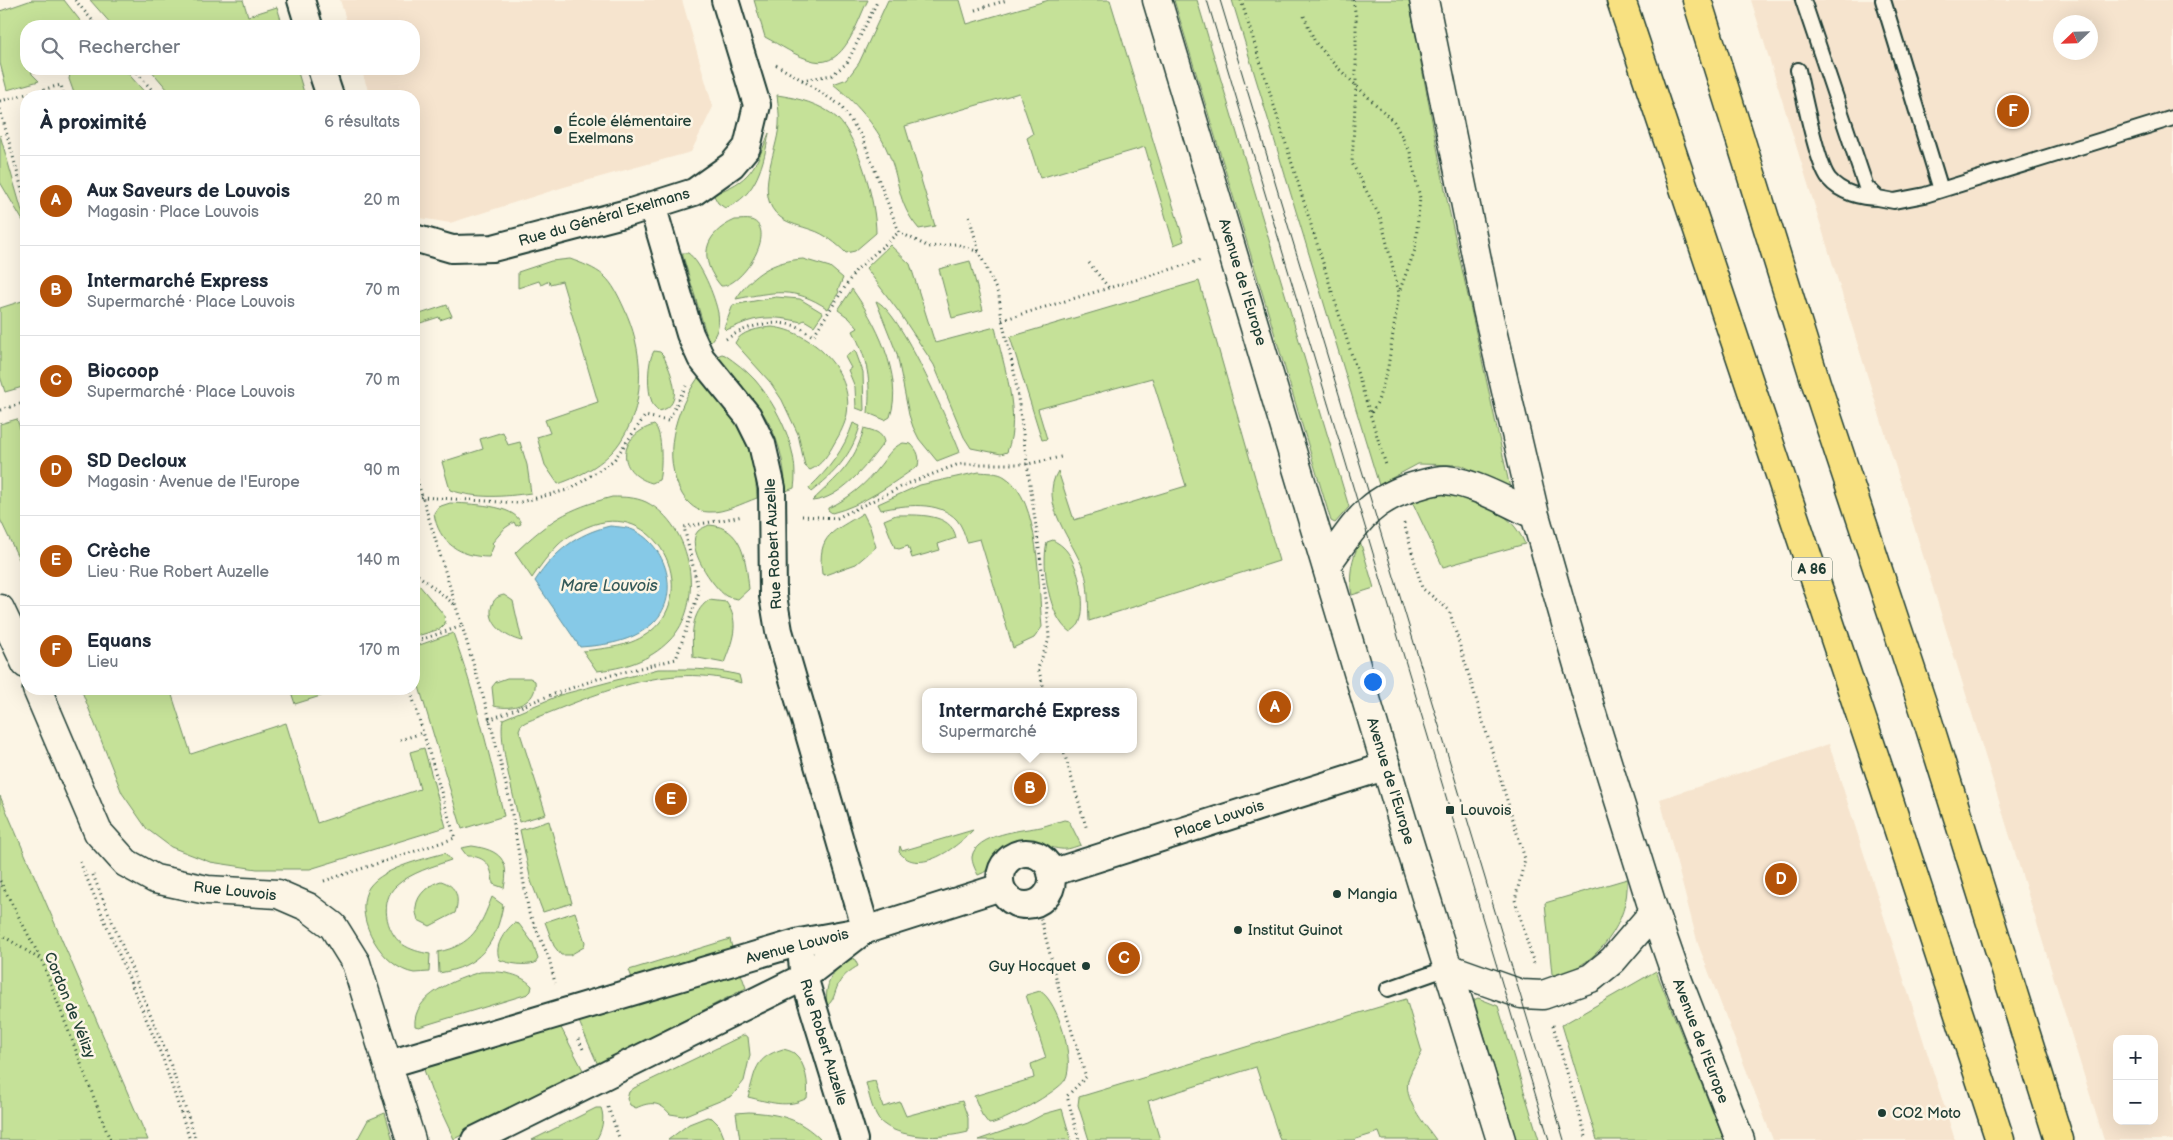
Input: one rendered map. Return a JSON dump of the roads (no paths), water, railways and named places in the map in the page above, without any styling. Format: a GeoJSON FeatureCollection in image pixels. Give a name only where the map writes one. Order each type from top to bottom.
{"type":"FeatureCollection","features":[{"type":"Feature","properties":{"kind":"highway","name":"A 86"},"geometry":{"type":"LineString","coordinates":[[1620,0],[1881,776],[2000,1140]]}},
{"type":"Feature","properties":{"kind":"highway"},"geometry":{"type":"LineString","coordinates":[[1697,0],[1816,382],[1925,712],[2059,1140]]}},
{"type":"Feature","properties":{"kind":"main road","name":"Avenue de l'Europe"},"geometry":{"type":"LineString","coordinates":[[1157,0],[1501,1140]]}},
{"type":"Feature","properties":{"kind":"main road","name":"Avenue de l'Europe"},"geometry":{"type":"LineString","coordinates":[[1424,0],[1487,309],[1536,515],[1592,714],[1654,912],[1678,981],[1740,1140]]}},
{"type":"Feature","properties":{"kind":"main road"},"geometry":{"type":"LineString","coordinates":[[1326,565],[1363,516],[1373,506],[1395,492],[1445,480],[1479,489],[1536,515]]}},
{"type":"Feature","properties":{"kind":"main road"},"geometry":{"type":"LineString","coordinates":[[0,609],[20,651]]}},
{"type":"Feature","properties":{"kind":"main road","name":"Rue Louvois"},"geometry":{"type":"LineString","coordinates":[[40,695],[98,832],[126,863],[154,879],[207,890],[278,894],[308,907],[333,926],[356,963],[389,1064],[411,1140]]}},
{"type":"Feature","properties":{"kind":"main road"},"geometry":{"type":"LineString","coordinates":[[1448,968],[1521,994],[1544,995],[1591,978],[1613,960],[1654,912]]}},
{"type":"Feature","properties":{"kind":"street"},"geometry":{"type":"LineString","coordinates":[[301,0],[307,20]]}},
{"type":"Feature","properties":{"kind":"street","name":"Rue du Général Exelmans"},"geometry":{"type":"LineString","coordinates":[[420,240],[452,249],[493,248],[694,192],[732,165],[747,147],[757,105],[725,0]]}},
{"type":"Feature","properties":{"kind":"street"},"geometry":{"type":"LineString","coordinates":[[323,75],[328,90]]}},
{"type":"Feature","properties":{"kind":"street","name":"Rue Robert Auzelle"},"geometry":{"type":"LineString","coordinates":[[652,205],[690,334],[700,358],[748,416],[762,444],[772,488],[773,596],[779,631],[866,930]]}},
{"type":"Feature","properties":{"kind":"street","name":"Place Louvois"},"geometry":{"type":"LineString","coordinates":[[1051,873],[1387,766]]}},
{"type":"Feature","properties":{"kind":"street"},"geometry":{"type":"LineString","coordinates":[[1019,854],[1036,855],[1048,866],[1051,873],[1050,891],[1037,904],[1019,905],[1011,901],[1001,887],[1001,870],[1011,858],[1019,854]]}},
{"type":"Feature","properties":{"kind":"street"},"geometry":{"type":"LineString","coordinates":[[866,930],[1001,887]]}},
{"type":"Feature","properties":{"kind":"street","name":"Avenue Louvois"},"geometry":{"type":"LineString","coordinates":[[389,1064],[800,942],[866,930]]}},
{"type":"Feature","properties":{"kind":"street","name":"Avenue Louvois"},"geometry":{"type":"LineString","coordinates":[[475,1140],[804,977],[866,930]]}},
{"type":"Feature","properties":{"kind":"street","name":"Rue Robert Auzelle"},"geometry":{"type":"LineString","coordinates":[[800,942],[804,977],[854,1140]]}},
{"type":"Feature","properties":{"kind":"lane"},"geometry":{"type":"LineString","coordinates":[[1803,0],[1866,187],[1878,198]]}},
{"type":"Feature","properties":{"kind":"lane"},"geometry":{"type":"LineString","coordinates":[[1883,0],[1941,190]]}},
{"type":"Feature","properties":{"kind":"lane"},"geometry":{"type":"LineString","coordinates":[[1798,70],[1819,156],[1828,178],[1843,190],[1861,198],[1878,198],[1894,201],[1941,190],[2173,118]]}},
{"type":"Feature","properties":{"kind":"lane"},"geometry":{"type":"LineString","coordinates":[[1388,989],[1448,968]]}},
{"type":"Feature","properties":{"kind":"water","name":"Mare Louvois"},"geometry":{"type":"Polygon","coordinates":[[[610,526],[634,530],[648,540],[656,550],[663,562],[667,575],[666,601],[661,613],[652,624],[636,635],[609,644],[580,647],[535,581],[550,561],[576,539],[610,526]]]}},
{"type":"Feature","properties":{"kind":"tram line"},"geometry":{"type":"LineString","coordinates":[[1207,0],[1549,1140]]}},
{"type":"Feature","properties":{"kind":"tram line"},"geometry":{"type":"LineString","coordinates":[[1220,0],[1564,1140]]}},
{"type":"Feature","properties":{"kind":"place","name":"Equans"},"geometry":{"type":"Point","coordinates":[2013,111]}},
{"type":"Feature","properties":{"kind":"place","name":"École élémentaire Exelmans"},"geometry":{"type":"Point","coordinates":[558,130]}},
{"type":"Feature","properties":{"kind":"place","name":"Aux Saveurs de Louvois"},"geometry":{"type":"Point","coordinates":[1275,707]}},
{"type":"Feature","properties":{"kind":"place","name":"Intermarché Express"},"geometry":{"type":"Point","coordinates":[1030,788]}},
{"type":"Feature","properties":{"kind":"place","name":"Crèche"},"geometry":{"type":"Point","coordinates":[671,799]}},
{"type":"Feature","properties":{"kind":"place","name":"Louvois"},"geometry":{"type":"Point","coordinates":[1450,810]}},
{"type":"Feature","properties":{"kind":"place","name":"SD Decloux"},"geometry":{"type":"Point","coordinates":[1781,879]}},
{"type":"Feature","properties":{"kind":"place","name":"Mangia"},"geometry":{"type":"Point","coordinates":[1337,894]}},
{"type":"Feature","properties":{"kind":"place","name":"Institut Guinot"},"geometry":{"type":"Point","coordinates":[1238,930]}},
{"type":"Feature","properties":{"kind":"place","name":"Biocoop"},"geometry":{"type":"Point","coordinates":[1124,958]}},
{"type":"Feature","properties":{"kind":"place","name":"Guy Hocquet"},"geometry":{"type":"Point","coordinates":[1086,966]}},
{"type":"Feature","properties":{"kind":"place","name":"CO2 Moto"},"geometry":{"type":"Point","coordinates":[1882,1113]}}]}
